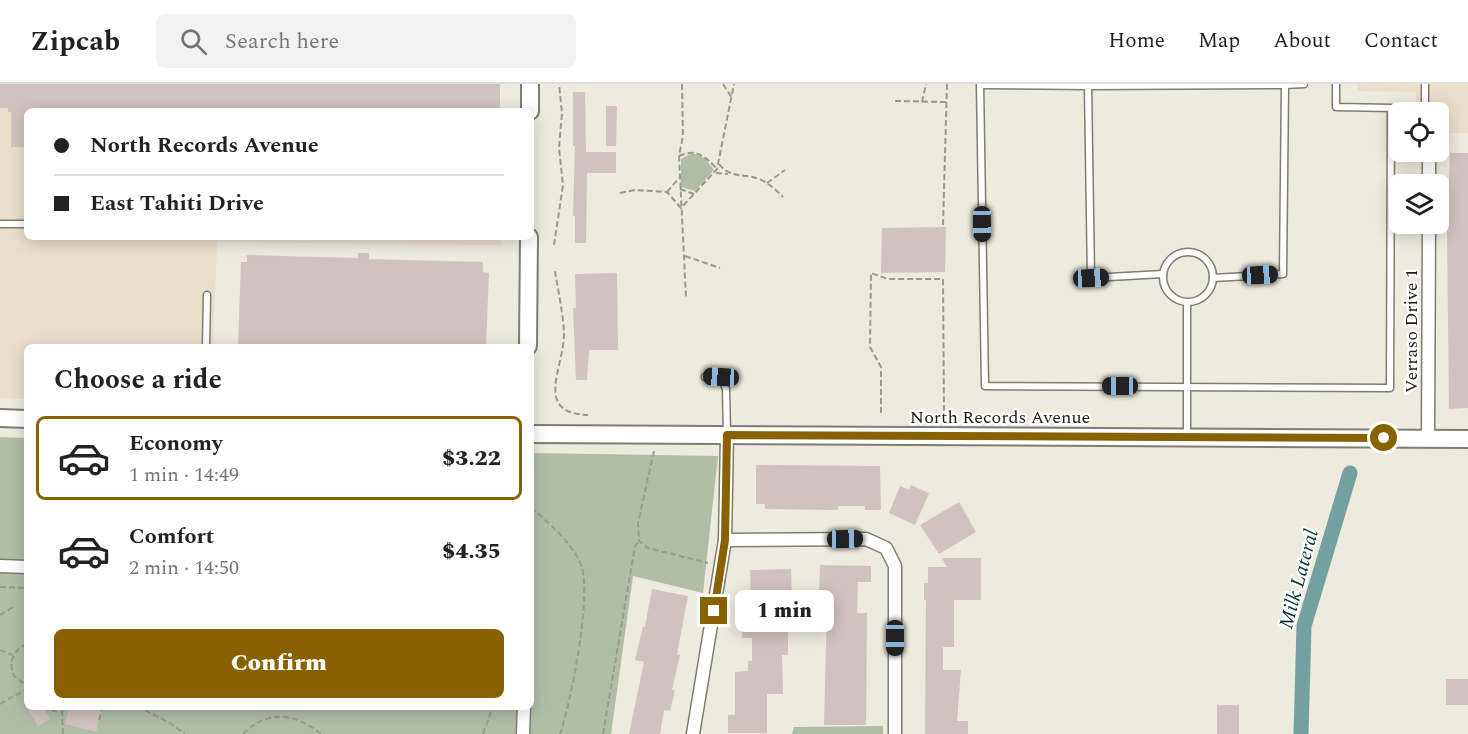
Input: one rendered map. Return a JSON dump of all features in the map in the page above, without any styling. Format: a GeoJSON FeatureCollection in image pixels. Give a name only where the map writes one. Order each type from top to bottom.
{"type":"FeatureCollection","features":[{"type":"Feature","properties":{"kind":"street"},"geometry":{"type":"LineString","coordinates":[[530,84],[530,108]]}},
{"type":"Feature","properties":{"kind":"street","name":"Verraso Drive 1"},"geometry":{"type":"LineString","coordinates":[[1428,439],[1429,234]]}},
{"type":"Feature","properties":{"kind":"street"},"geometry":{"type":"LineString","coordinates":[[528,344],[529,240]]}},
{"type":"Feature","properties":{"kind":"street"},"geometry":{"type":"LineString","coordinates":[[0,418],[24,419]]}},
{"type":"Feature","properties":{"kind":"street","name":"North Records Avenue"},"geometry":{"type":"LineString","coordinates":[[534,434],[1468,439]]}},
{"type":"Feature","properties":{"kind":"street"},"geometry":{"type":"LineString","coordinates":[[693,734],[725,540],[727,435]]}},
{"type":"Feature","properties":{"kind":"street"},"geometry":{"type":"LineString","coordinates":[[725,540],[866,538],[886,548],[896,566],[895,734]]}},
{"type":"Feature","properties":{"kind":"street"},"geometry":{"type":"LineString","coordinates":[[0,566],[24,567]]}},
{"type":"Feature","properties":{"kind":"street"},"geometry":{"type":"LineString","coordinates":[[523,734],[524,710]]}},
{"type":"Feature","properties":{"kind":"lane"},"geometry":{"type":"LineString","coordinates":[[1304,84],[980,85],[985,386],[1390,388],[1391,108],[1336,108],[1336,84]]}},
{"type":"Feature","properties":{"kind":"lane"},"geometry":{"type":"LineString","coordinates":[[1425,84],[1425,102]]}},
{"type":"Feature","properties":{"kind":"lane"},"geometry":{"type":"LineString","coordinates":[[1214,278],[1283,274],[1285,85]]}},
{"type":"Feature","properties":{"kind":"lane"},"geometry":{"type":"LineString","coordinates":[[1088,86],[1091,278],[1163,274]]}},
{"type":"Feature","properties":{"kind":"lane"},"geometry":{"type":"LineString","coordinates":[[0,224],[24,224]]}},
{"type":"Feature","properties":{"kind":"lane"},"geometry":{"type":"LineString","coordinates":[[1194,253],[1209,262],[1214,278],[1209,292],[1203,298],[1187,303],[1180,301],[1167,291],[1163,274],[1171,259],[1178,255],[1194,253]]}},
{"type":"Feature","properties":{"kind":"lane"},"geometry":{"type":"LineString","coordinates":[[206,344],[207,295]]}},
{"type":"Feature","properties":{"kind":"lane"},"geometry":{"type":"LineString","coordinates":[[1187,303],[1187,437]]}},
{"type":"Feature","properties":{"kind":"lane"},"geometry":{"type":"LineString","coordinates":[[705,376],[721,377],[726,389],[727,435]]}},
{"type":"Feature","properties":{"kind":"path"},"geometry":{"type":"LineString","coordinates":[[554,245],[563,185],[559,148],[562,113],[559,84]]}},
{"type":"Feature","properties":{"kind":"path"},"geometry":{"type":"LineString","coordinates":[[682,84],[683,136],[679,156],[686,298]]}},
{"type":"Feature","properties":{"kind":"path"},"geometry":{"type":"LineString","coordinates":[[723,84],[732,98]]}},
{"type":"Feature","properties":{"kind":"path"},"geometry":{"type":"LineString","coordinates":[[681,208],[717,169],[734,84]]}},
{"type":"Feature","properties":{"kind":"path"},"geometry":{"type":"LineString","coordinates":[[922,102],[926,84]]}},
{"type":"Feature","properties":{"kind":"path"},"geometry":{"type":"LineString","coordinates":[[943,225],[947,84]]}},
{"type":"Feature","properties":{"kind":"path"},"geometry":{"type":"LineString","coordinates":[[895,101],[946,102]]}},
{"type":"Feature","properties":{"kind":"path"},"geometry":{"type":"LineString","coordinates":[[679,156],[696,152],[704,155],[717,169]]}},
{"type":"Feature","properties":{"kind":"path"},"geometry":{"type":"LineString","coordinates":[[719,164],[731,175]]}},
{"type":"Feature","properties":{"kind":"path"},"geometry":{"type":"LineString","coordinates":[[767,183],[785,170]]}},
{"type":"Feature","properties":{"kind":"path"},"geometry":{"type":"LineString","coordinates":[[715,173],[751,177],[767,183],[783,197]]}},
{"type":"Feature","properties":{"kind":"path"},"geometry":{"type":"LineString","coordinates":[[667,192],[680,178]]}},
{"type":"Feature","properties":{"kind":"path"},"geometry":{"type":"LineString","coordinates":[[680,189],[695,194]]}},
{"type":"Feature","properties":{"kind":"path"},"geometry":{"type":"LineString","coordinates":[[620,193],[635,190],[667,192],[681,208]]}},
{"type":"Feature","properties":{"kind":"path"},"geometry":{"type":"LineString","coordinates":[[685,256],[720,268]]}},
{"type":"Feature","properties":{"kind":"path"},"geometry":{"type":"LineString","coordinates":[[555,271],[564,331],[556,398],[563,410],[570,415],[588,416]]}},
{"type":"Feature","properties":{"kind":"path"},"geometry":{"type":"LineString","coordinates":[[881,413],[881,367],[870,347],[871,273],[888,279],[943,279],[945,414]]}},
{"type":"Feature","properties":{"kind":"path"},"geometry":{"type":"LineString","coordinates":[[603,734],[626,587],[635,546],[639,541],[638,523],[654,452]]}},
{"type":"Feature","properties":{"kind":"path"},"geometry":{"type":"LineString","coordinates":[[534,511],[571,549],[582,568],[583,600],[575,671],[560,734]]}},
{"type":"Feature","properties":{"kind":"path"},"geometry":{"type":"LineString","coordinates":[[639,541],[648,548],[712,563]]}},
{"type":"Feature","properties":{"kind":"path"},"geometry":{"type":"LineString","coordinates":[[0,586],[24,588]]}},
{"type":"Feature","properties":{"kind":"path"},"geometry":{"type":"LineString","coordinates":[[0,615],[13,607]]}},
{"type":"Feature","properties":{"kind":"path"},"geometry":{"type":"LineString","coordinates":[[24,646],[13,655],[11,669],[14,676],[24,685]]}},
{"type":"Feature","properties":{"kind":"path"},"geometry":{"type":"LineString","coordinates":[[0,650],[13,655]]}},
{"type":"Feature","properties":{"kind":"path"},"geometry":{"type":"LineString","coordinates":[[0,704],[24,690]]}},
{"type":"Feature","properties":{"kind":"path"},"geometry":{"type":"LineString","coordinates":[[47,710],[62,712],[63,734]]}},
{"type":"Feature","properties":{"kind":"path"},"geometry":{"type":"LineString","coordinates":[[99,720],[102,710]]}},
{"type":"Feature","properties":{"kind":"path"},"geometry":{"type":"LineString","coordinates":[[145,710],[185,734]]}},
{"type":"Feature","properties":{"kind":"path"},"geometry":{"type":"LineString","coordinates":[[483,734],[492,710]]}},
{"type":"Feature","properties":{"kind":"path"},"geometry":{"type":"LineString","coordinates":[[243,734],[262,718],[282,716],[307,725],[321,734]]}},
{"type":"Feature","properties":{"kind":"shaded area"},"geometry":{"type":"Polygon","coordinates":[[[0,84],[24,108],[24,240],[501,240],[501,245],[217,242],[213,344],[24,344],[24,399],[0,398],[0,84]]]}},
{"type":"Feature","properties":{"kind":"shaded area"},"geometry":{"type":"Polygon","coordinates":[[[1357,84],[1468,84],[1468,133],[1449,133],[1449,102],[1416,102],[1416,92],[1357,91],[1357,84]]]}},
{"type":"Feature","properties":{"kind":"green space"},"geometry":{"type":"Polygon","coordinates":[[[692,153],[705,158],[714,170],[695,191],[681,187],[681,159],[692,153]]]}},
{"type":"Feature","properties":{"kind":"green space"},"geometry":{"type":"Polygon","coordinates":[[[0,437],[24,438],[24,710],[534,710],[534,453],[718,456],[703,593],[633,576],[611,734],[0,734],[0,437]]]}},
{"type":"Feature","properties":{"kind":"green space"},"geometry":{"type":"Polygon","coordinates":[[[883,726],[883,734],[792,734],[794,727],[883,726]]]}},
{"type":"Feature","properties":{"kind":"building"},"geometry":{"type":"Polygon","coordinates":[[[0,84],[500,84],[500,108],[24,108],[24,147],[11,147],[11,112],[8,112],[8,108],[0,108],[0,84]]]}},
{"type":"Feature","properties":{"kind":"building"},"geometry":{"type":"Polygon","coordinates":[[[573,92],[585,92],[586,152],[616,152],[616,173],[587,173],[586,243],[575,243],[573,92]]]}},
{"type":"Feature","properties":{"kind":"building"},"geometry":{"type":"Polygon","coordinates":[[[606,106],[617,106],[616,146],[606,146],[606,106]]]}},
{"type":"Feature","properties":{"kind":"building"},"geometry":{"type":"Polygon","coordinates":[[[1450,153],[1468,153],[1468,408],[1449,409],[1447,234],[1449,234],[1450,153]]]}},
{"type":"Feature","properties":{"kind":"building"},"geometry":{"type":"Polygon","coordinates":[[[946,227],[945,272],[881,273],[882,228],[946,227]]]}},
{"type":"Feature","properties":{"kind":"building"},"geometry":{"type":"Polygon","coordinates":[[[358,253],[369,253],[369,259],[483,262],[483,272],[489,273],[486,344],[238,344],[241,262],[247,262],[247,255],[358,258],[358,253]]]}},
{"type":"Feature","properties":{"kind":"building"},"geometry":{"type":"Polygon","coordinates":[[[617,273],[618,350],[589,350],[587,380],[576,380],[573,308],[576,308],[575,274],[617,273]]]}},
{"type":"Feature","properties":{"kind":"building"},"geometry":{"type":"Polygon","coordinates":[[[756,465],[880,466],[881,510],[865,510],[865,506],[838,506],[838,510],[765,509],[765,504],[756,504],[756,465]]]}},
{"type":"Feature","properties":{"kind":"building"},"geometry":{"type":"Polygon","coordinates":[[[911,485],[929,493],[915,525],[889,513],[900,486],[909,490],[911,485]]]}},
{"type":"Feature","properties":{"kind":"building"},"geometry":{"type":"Polygon","coordinates":[[[959,502],[976,532],[939,554],[920,525],[959,502]]]}},
{"type":"Feature","properties":{"kind":"building"},"geometry":{"type":"Polygon","coordinates":[[[942,558],[981,558],[981,600],[954,600],[954,647],[943,647],[943,670],[961,670],[957,721],[968,721],[968,734],[925,734],[926,600],[924,600],[924,583],[928,583],[928,567],[947,567],[942,558]]]}},
{"type":"Feature","properties":{"kind":"building"},"geometry":{"type":"Polygon","coordinates":[[[820,565],[871,566],[871,582],[858,582],[857,613],[867,613],[866,725],[824,725],[827,607],[819,607],[820,565]]]}},
{"type":"Feature","properties":{"kind":"building"},"geometry":{"type":"Polygon","coordinates":[[[791,569],[792,601],[751,602],[750,570],[791,569]]]}},
{"type":"Feature","properties":{"kind":"building"},"geometry":{"type":"Polygon","coordinates":[[[652,589],[688,596],[677,654],[680,655],[672,690],[675,690],[670,711],[664,710],[660,734],[629,734],[644,662],[635,660],[643,627],[645,627],[652,589]]]}},
{"type":"Feature","properties":{"kind":"building"},"geometry":{"type":"Polygon","coordinates":[[[742,623],[788,623],[788,655],[782,655],[783,694],[767,694],[767,733],[728,733],[728,715],[735,715],[735,672],[748,671],[748,661],[752,661],[752,638],[742,638],[742,623]]]}},
{"type":"Feature","properties":{"kind":"building"},"geometry":{"type":"Polygon","coordinates":[[[1446,679],[1468,679],[1468,705],[1446,705],[1446,679]]]}},
{"type":"Feature","properties":{"kind":"building"},"geometry":{"type":"Polygon","coordinates":[[[1217,705],[1239,705],[1239,734],[1217,734],[1217,705]]]}},
{"type":"Feature","properties":{"kind":"building"},"geometry":{"type":"Polygon","coordinates":[[[28,710],[44,710],[50,719],[38,726],[28,710]]]}},
{"type":"Feature","properties":{"kind":"building"},"geometry":{"type":"Polygon","coordinates":[[[69,710],[102,711],[96,732],[65,724],[69,710]]]}},
{"type":"Feature","properties":{"kind":"waterway","name":"Milk Lateral"},"geometry":{"type":"LineString","coordinates":[[1301,734],[1304,626],[1350,473]]}},
{"type":"Feature","properties":{"kind":"route"},"geometry":{"type":"LineString","coordinates":[[714,611],[725,540],[727,435],[1384,438]]}}]}
